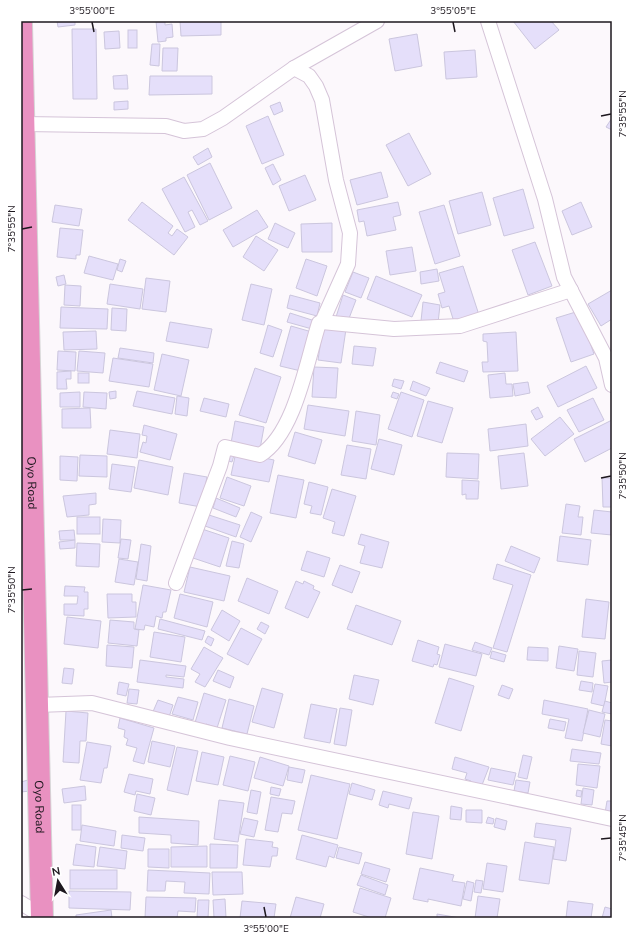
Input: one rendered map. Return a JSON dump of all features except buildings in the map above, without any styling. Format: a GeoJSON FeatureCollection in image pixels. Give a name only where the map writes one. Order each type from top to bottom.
{"type":"FeatureCollection","features":[{"type":"Feature","properties":{"kind":"highway","name":"Oyo Road"},"geometry":{"type":"LineString","coordinates":[[21,24],[42,917]]}},
{"type":"Feature","properties":{"kind":"street"},"geometry":{"type":"LineString","coordinates":[[23,124],[166,126],[184,131],[203,129],[224,118],[294,68],[377,21]]}},
{"type":"Feature","properties":{"kind":"street"},"geometry":{"type":"LineString","coordinates":[[488,21],[545,199],[564,277],[609,358],[612,385]]}},
{"type":"Feature","properties":{"kind":"street"},"geometry":{"type":"LineString","coordinates":[[176,583],[220,466],[225,447],[260,455],[269,450],[279,435],[297,400],[319,323],[322,322],[348,264],[350,233],[336,180],[322,100],[316,86],[309,76],[294,68]]}},
{"type":"Feature","properties":{"kind":"street"},"geometry":{"type":"LineString","coordinates":[[322,322],[394,330],[460,326],[571,290]]}},
{"type":"Feature","properties":{"kind":"street"},"geometry":{"type":"LineString","coordinates":[[38,705],[92,703],[230,738],[612,819]]}},
{"type":"Feature","properties":{"kind":"street"},"geometry":{"type":"LineString","coordinates":[[21,903],[42,917]]}}]}
